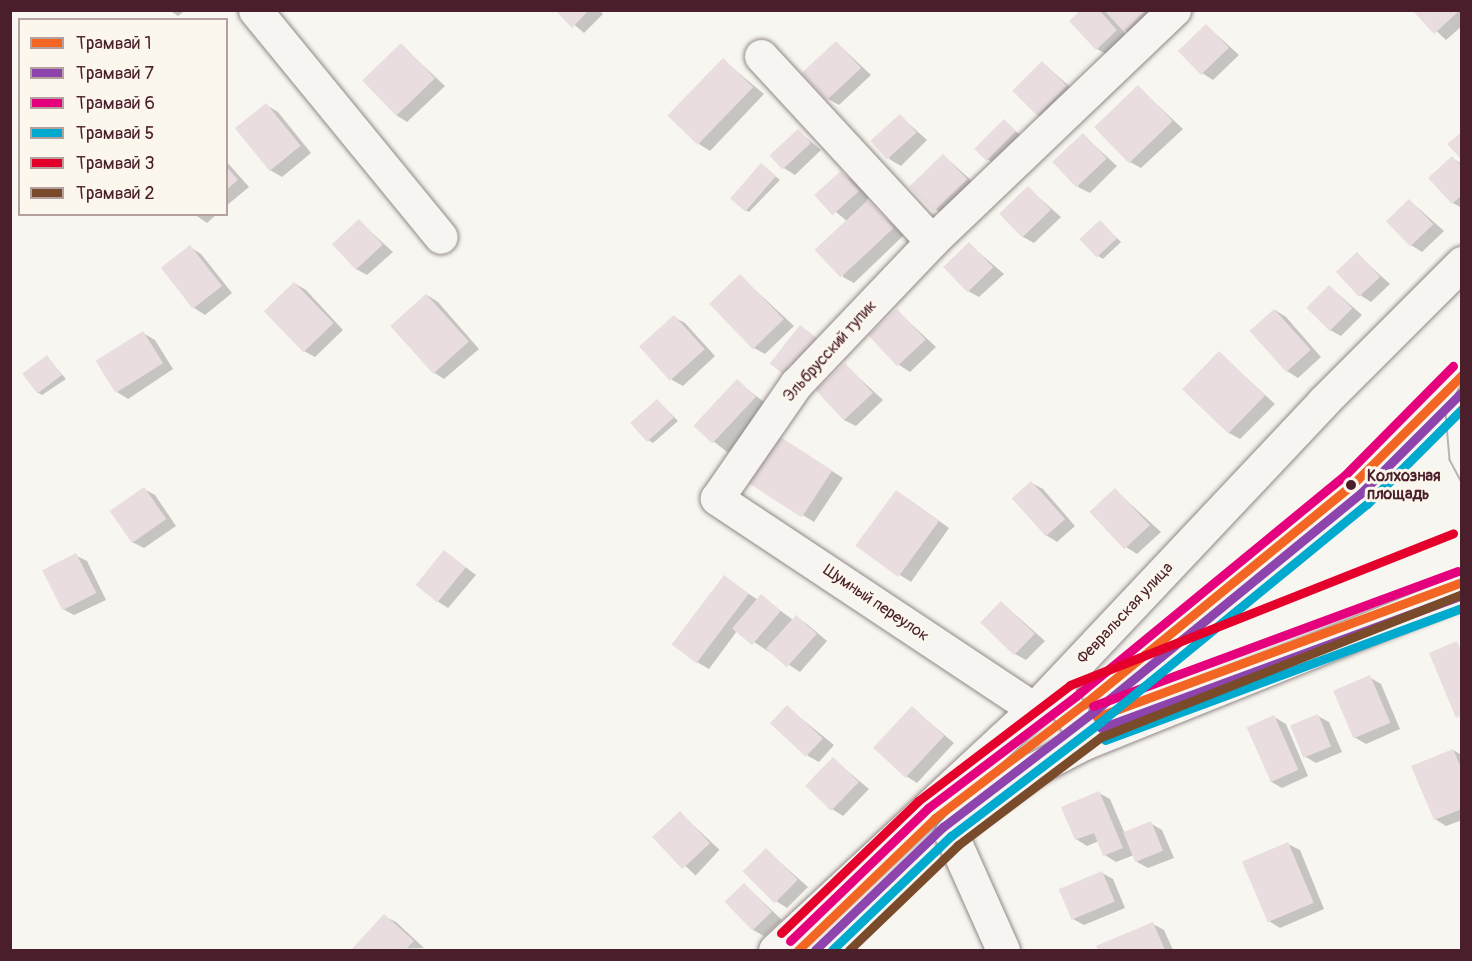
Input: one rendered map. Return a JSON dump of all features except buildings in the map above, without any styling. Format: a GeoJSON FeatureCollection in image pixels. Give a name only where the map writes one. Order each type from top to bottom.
{"type":"FeatureCollection","features":[{"type":"Feature","properties":{"kind":"street"},"geometry":{"type":"LineString","coordinates":[[255,10],[441,237]]}},
{"type":"Feature","properties":{"kind":"street","name":"Эльбрусский тупик"},"geometry":{"type":"LineString","coordinates":[[717,498],[796,384],[932,241],[1174,10]]}},
{"type":"Feature","properties":{"kind":"street"},"geometry":{"type":"LineString","coordinates":[[761,57],[932,241]]}},
{"type":"Feature","properties":{"kind":"street","name":"Февральская улица"},"geometry":{"type":"LineString","coordinates":[[775,951],[1044,699],[1323,402],[1461,263]]}},
{"type":"Feature","properties":{"kind":"street","name":"Шумный переулок"},"geometry":{"type":"LineString","coordinates":[[717,498],[1044,699]]}},
{"type":"Feature","properties":{"kind":"street"},"geometry":{"type":"LineString","coordinates":[[1003,951],[951,834],[972,812],[1009,787],[1084,743],[1461,591]]}},
{"type":"Feature","properties":{"kind":"street"},"geometry":{"type":"LineString","coordinates":[[1044,699],[1078,725],[1084,743]]}},
{"type":"Feature","properties":{"kind":"tram line","name":"6"},"geometry":{"type":"LineString","coordinates":[[790,941],[928,808],[1076,696],[1344,476],[1453,366]]}},
{"type":"Feature","properties":{"kind":"tram line","name":"1"},"geometry":{"type":"LineString","coordinates":[[798,950],[935,818],[1083,705],[1352,485],[1462,375]]}},
{"type":"Feature","properties":{"kind":"tram line"},"geometry":{"type":"LineString","coordinates":[[1462,384],[1446,413],[1450,460],[1462,483]]}},
{"type":"Feature","properties":{"kind":"tram line","name":"7"},"geometry":{"type":"LineString","coordinates":[[815,950],[943,827],[1091,714],[1360,494],[1462,392]]}},
{"type":"Feature","properties":{"kind":"tram line","name":"5"},"geometry":{"type":"LineString","coordinates":[[832,950],[951,836],[1098,724],[1367,504],[1462,409]]}},
{"type":"Feature","properties":{"kind":"tram line","name":"3"},"geometry":{"type":"LineString","coordinates":[[781,933],[918,801],[1070,685],[1453,533]]}},
{"type":"Feature","properties":{"kind":"tram line","name":"6"},"geometry":{"type":"LineString","coordinates":[[1093,706],[1458,571]]}},
{"type":"Feature","properties":{"kind":"tram line","name":"1"},"geometry":{"type":"LineString","coordinates":[[1097,717],[1462,582]]}},
{"type":"Feature","properties":{"kind":"tram line","name":"2"},"geometry":{"type":"LineString","coordinates":[[849,950],[958,845],[1101,737],[1462,594]]}},
{"type":"Feature","properties":{"kind":"tram line","name":"7"},"geometry":{"type":"LineString","coordinates":[[1101,728],[1462,595]]}},
{"type":"Feature","properties":{"kind":"tram line","name":"5"},"geometry":{"type":"LineString","coordinates":[[1105,740],[1462,608]]}},
{"type":"Feature","properties":{"kind":"place","name":"Колхозная площадь"},"geometry":{"type":"Point","coordinates":[1351,485]}}]}
